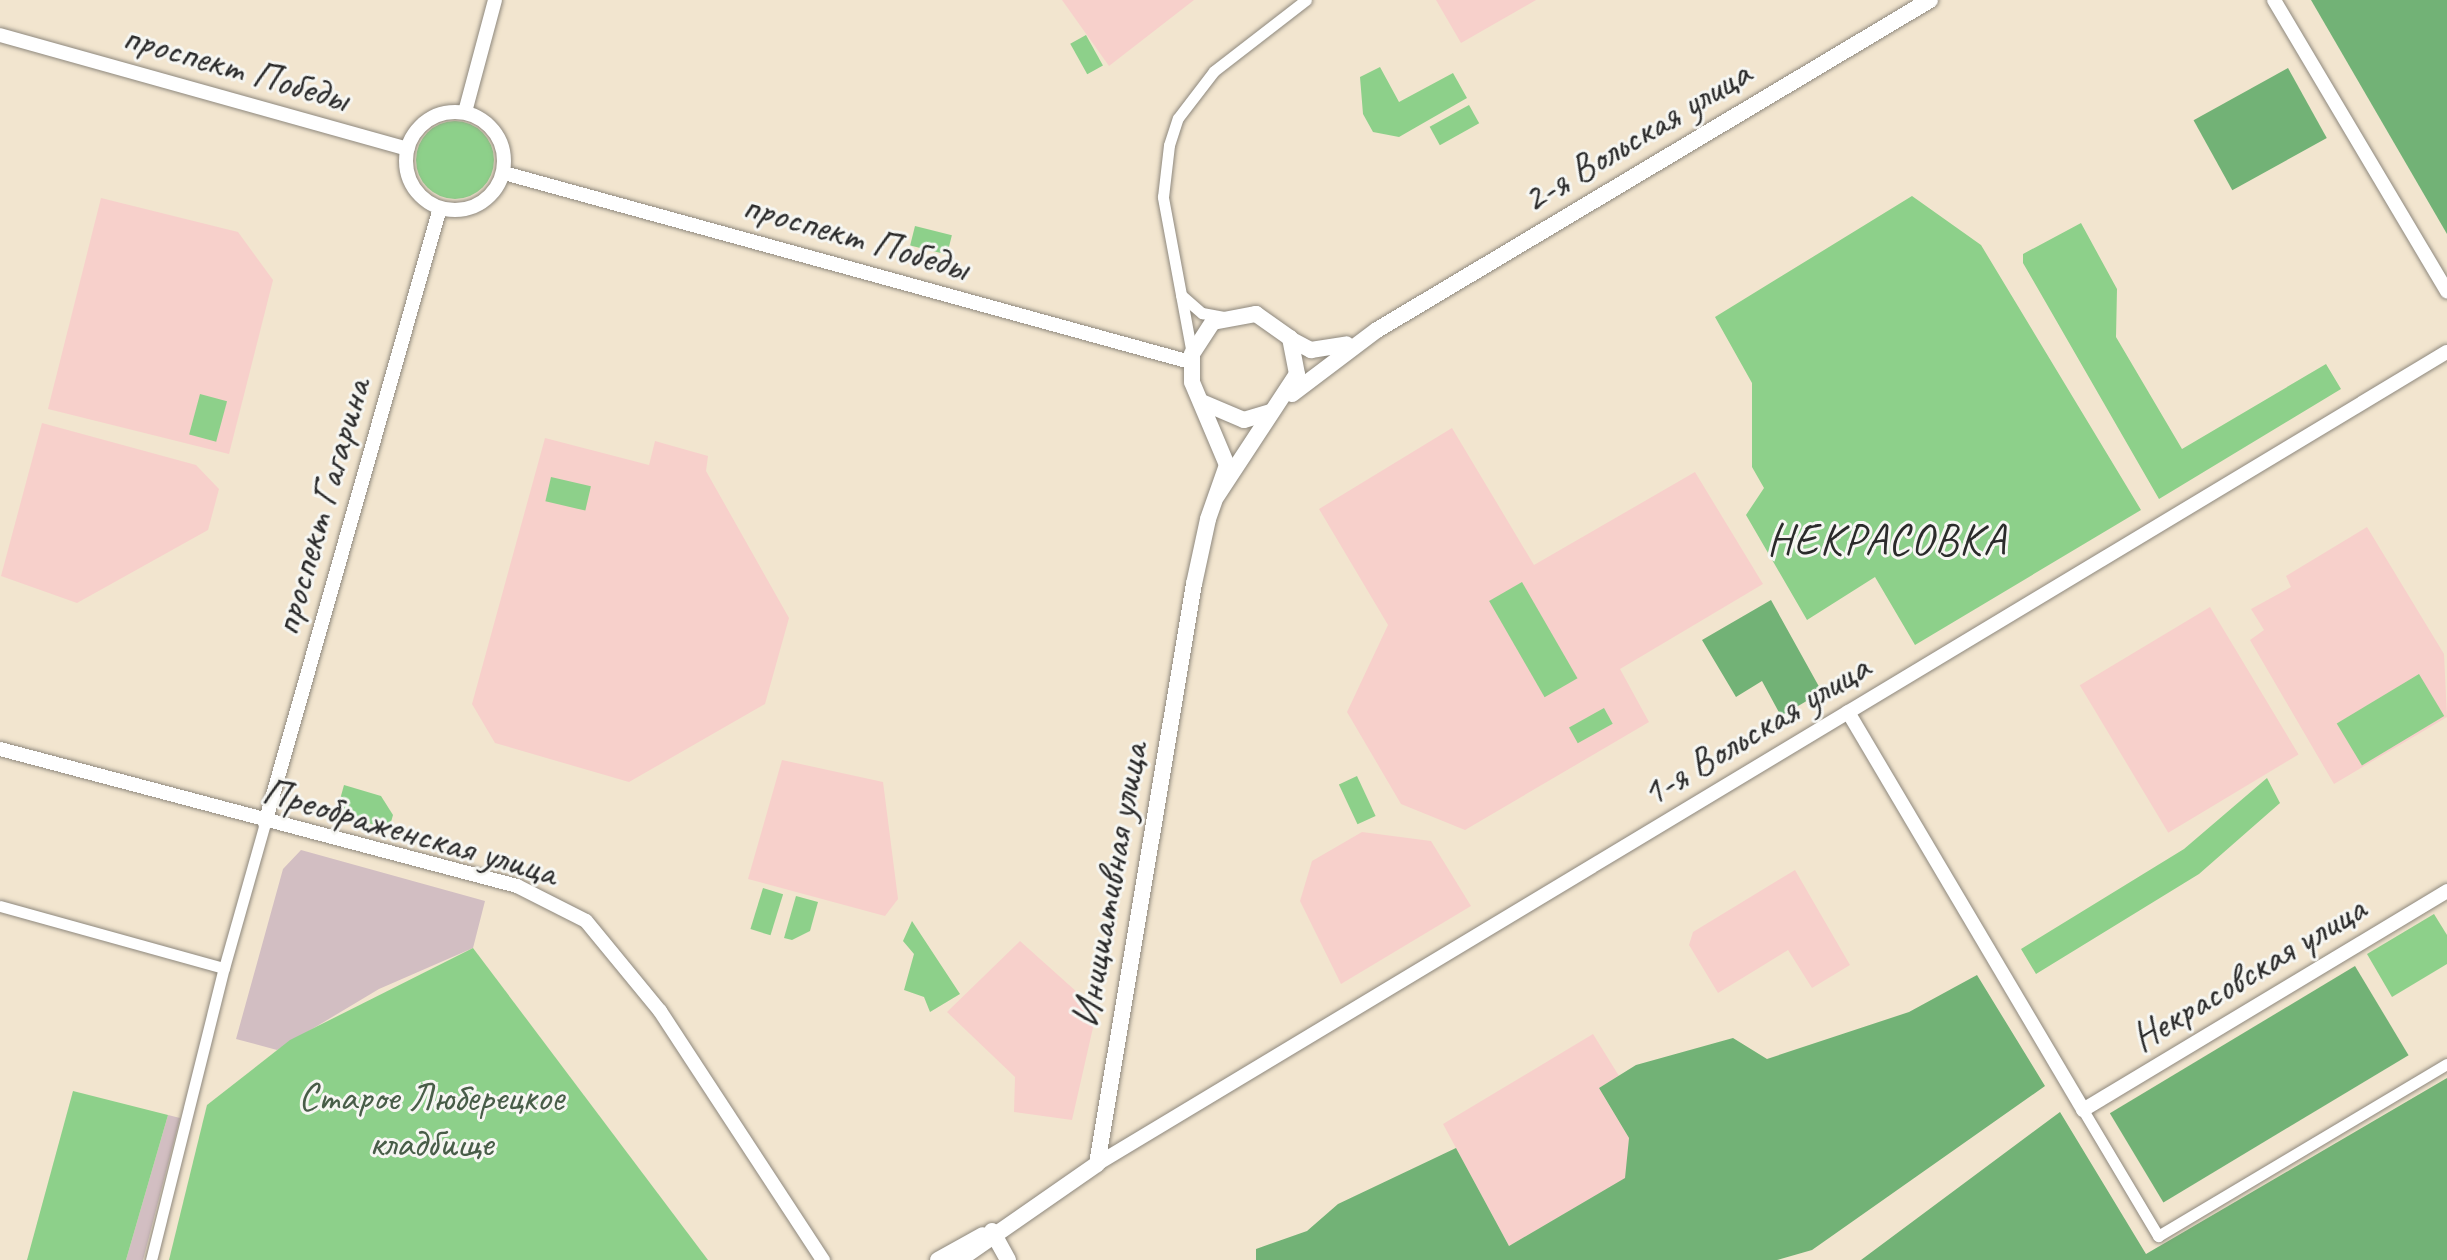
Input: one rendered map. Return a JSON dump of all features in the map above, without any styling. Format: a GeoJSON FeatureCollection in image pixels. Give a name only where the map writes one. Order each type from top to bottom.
{"type":"FeatureCollection","features":[{"type":"Feature","properties":{"kind":"main road","name":"2-я Вольская улица"},"geometry":{"type":"LineString","coordinates":[[1281,404],[1377,330],[1930,0]]}},
{"type":"Feature","properties":{"kind":"main road"},"geometry":{"type":"LineString","coordinates":[[1191,358],[1204,330],[1226,317],[1256,314],[1290,338]]}},
{"type":"Feature","properties":{"kind":"main road","name":"2-я Вольская улица"},"geometry":{"type":"LineString","coordinates":[[1290,338],[1321,351],[1377,330]]}},
{"type":"Feature","properties":{"kind":"main road","name":"Инициативная улица"},"geometry":{"type":"LineString","coordinates":[[1217,496],[1281,404],[1297,374],[1290,338]]}},
{"type":"Feature","properties":{"kind":"main road","name":"Инициативная улица"},"geometry":{"type":"LineString","coordinates":[[1097,1164],[1194,584],[1226,456],[1197,393],[1191,358]]}},
{"type":"Feature","properties":{"kind":"main road"},"geometry":{"type":"LineString","coordinates":[[1197,393],[1228,418],[1281,404]]}},
{"type":"Feature","properties":{"kind":"main road"},"geometry":{"type":"LineString","coordinates":[[938,1260],[992,1231],[1097,1164]]}},
{"type":"Feature","properties":{"kind":"main road"},"geometry":{"type":"LineString","coordinates":[[959,1260],[992,1231]]}},
{"type":"Feature","properties":{"kind":"main road"},"geometry":{"type":"LineString","coordinates":[[992,1231],[1008,1260]]}},
{"type":"Feature","properties":{"kind":"street"},"geometry":{"type":"LineString","coordinates":[[465,112],[495,0]]}},
{"type":"Feature","properties":{"kind":"street"},"geometry":{"type":"LineString","coordinates":[[1191,358],[1163,197],[1178,118],[1214,71],[1306,0]]}},
{"type":"Feature","properties":{"kind":"street"},"geometry":{"type":"LineString","coordinates":[[2274,0],[2447,291]]}},
{"type":"Feature","properties":{"kind":"street","name":"проспект Победы"},"geometry":{"type":"LineString","coordinates":[[0,35],[407,149]]}},
{"type":"Feature","properties":{"kind":"street"},"geometry":{"type":"LineString","coordinates":[[465,112],[501,141],[504,173],[480,204],[440,208],[409,178],[407,149],[423,123],[465,112]]}},
{"type":"Feature","properties":{"kind":"street","name":"проспект Победы"},"geometry":{"type":"LineString","coordinates":[[504,173],[1191,358]]}},
{"type":"Feature","properties":{"kind":"street","name":"проспект Гагарина"},"geometry":{"type":"LineString","coordinates":[[265,823],[440,208]]}},
{"type":"Feature","properties":{"kind":"street"},"geometry":{"type":"LineString","coordinates":[[1178,291],[1202,313],[1226,317]]}},
{"type":"Feature","properties":{"kind":"street","name":"1-я Вольская улица"},"geometry":{"type":"LineString","coordinates":[[1097,1164],[2447,352]]}},
{"type":"Feature","properties":{"kind":"street"},"geometry":{"type":"LineString","coordinates":[[1848,712],[2158,1236],[2447,1064]]}},
{"type":"Feature","properties":{"kind":"street","name":"Преображенская улица"},"geometry":{"type":"LineString","coordinates":[[0,749],[265,823],[517,886],[586,921],[660,1011],[823,1260]]}},
{"type":"Feature","properties":{"kind":"street"},"geometry":{"type":"LineString","coordinates":[[151,1260],[224,968],[265,823]]}},
{"type":"Feature","properties":{"kind":"street","name":"Некрасовская улица"},"geometry":{"type":"LineString","coordinates":[[2083,1110],[2447,891]]}},
{"type":"Feature","properties":{"kind":"street"},"geometry":{"type":"LineString","coordinates":[[0,906],[224,968]]}},
{"type":"Feature","properties":{"kind":"shaded area"},"geometry":{"type":"Polygon","coordinates":[[[1062,0],[1194,0],[1109,66],[1062,0]]]}},
{"type":"Feature","properties":{"kind":"shaded area"},"geometry":{"type":"Polygon","coordinates":[[[1436,0],[1536,0],[1461,43],[1436,0]]]}},
{"type":"Feature","properties":{"kind":"shaded area"},"geometry":{"type":"Polygon","coordinates":[[[101,198],[238,232],[273,280],[229,454],[48,409],[101,198]]]}},
{"type":"Feature","properties":{"kind":"shaded area"},"geometry":{"type":"Polygon","coordinates":[[[42,423],[196,465],[219,489],[208,530],[77,603],[1,576],[42,423]]]}},
{"type":"Feature","properties":{"kind":"shaded area"},"geometry":{"type":"Polygon","coordinates":[[[1452,428],[1534,565],[1695,472],[1763,584],[1620,669],[1649,722],[1465,830],[1401,804],[1347,712],[1388,625],[1319,509],[1452,428]]]}},
{"type":"Feature","properties":{"kind":"shaded area"},"geometry":{"type":"Polygon","coordinates":[[[545,438],[649,465],[655,441],[708,456],[706,471],[789,618],[765,704],[629,782],[495,743],[472,704],[545,438]]]}},
{"type":"Feature","properties":{"kind":"shaded area"},"geometry":{"type":"Polygon","coordinates":[[[2367,527],[2444,654],[2447,717],[2334,784],[2250,640],[2264,630],[2251,609],[2291,587],[2286,576],[2367,527]]]}},
{"type":"Feature","properties":{"kind":"shaded area"},"geometry":{"type":"Polygon","coordinates":[[[2210,607],[2299,754],[2168,833],[2080,685],[2210,607]]]}},
{"type":"Feature","properties":{"kind":"shaded area"},"geometry":{"type":"Polygon","coordinates":[[[782,760],[883,782],[898,899],[885,916],[748,879],[782,760]]]}},
{"type":"Feature","properties":{"kind":"shaded area"},"geometry":{"type":"Polygon","coordinates":[[[1362,832],[1431,841],[1471,906],[1341,984],[1300,901],[1312,861],[1362,832]]]}},
{"type":"Feature","properties":{"kind":"shaded area"},"geometry":{"type":"Polygon","coordinates":[[[301,850],[485,901],[473,948],[379,989],[277,1050],[236,1039],[283,869],[301,850]]]}},
{"type":"Feature","properties":{"kind":"shaded area"},"geometry":{"type":"Polygon","coordinates":[[[1795,870],[1850,965],[1812,988],[1788,950],[1718,993],[1689,945],[1693,932],[1795,870]]]}},
{"type":"Feature","properties":{"kind":"shaded area"},"geometry":{"type":"Polygon","coordinates":[[[1020,941],[1097,1010],[1072,1120],[1014,1112],[1015,1077],[947,1012],[1020,941]]]}},
{"type":"Feature","properties":{"kind":"shaded area"},"geometry":{"type":"Polygon","coordinates":[[[1593,1034],[1619,1076],[1599,1088],[1629,1138],[1626,1178],[1509,1246],[1443,1124],[1593,1034]]]}},
{"type":"Feature","properties":{"kind":"shaded area"},"geometry":{"type":"Polygon","coordinates":[[[168,1115],[180,1118],[143,1260],[126,1260],[168,1115]]]}},
{"type":"Feature","properties":{"kind":"green space"},"geometry":{"type":"Polygon","coordinates":[[[2311,0],[2447,0],[2447,234],[2311,0]]]}},
{"type":"Feature","properties":{"kind":"green space"},"geometry":{"type":"Polygon","coordinates":[[[1086,35],[1103,66],[1087,74],[1070,44],[1086,35]]]}},
{"type":"Feature","properties":{"kind":"green space"},"geometry":{"type":"Polygon","coordinates":[[[1380,67],[1399,102],[1453,73],[1467,98],[1399,137],[1373,132],[1363,114],[1360,77],[1380,67]]]}},
{"type":"Feature","properties":{"kind":"green space"},"geometry":{"type":"Polygon","coordinates":[[[2288,68],[2327,138],[2232,190],[2194,120],[2288,68]]]}},
{"type":"Feature","properties":{"kind":"green space"},"geometry":{"type":"Polygon","coordinates":[[[1469,105],[1479,123],[1440,145],[1430,127],[1469,105]]]}},
{"type":"Feature","properties":{"kind":"green space"},"geometry":{"type":"Polygon","coordinates":[[[447,121],[463,121],[477,127],[488,138],[494,160],[488,182],[477,193],[463,199],[447,199],[433,193],[422,182],[416,168],[416,152],[422,138],[433,127],[447,121]]]}},
{"type":"Feature","properties":{"kind":"green space"},"geometry":{"type":"Polygon","coordinates":[[[1912,196],[1981,245],[2141,510],[1915,645],[1875,577],[1807,620],[1746,515],[1764,488],[1752,467],[1752,383],[1715,317],[1912,196]]]}},
{"type":"Feature","properties":{"kind":"green space"},"geometry":{"type":"Polygon","coordinates":[[[2081,223],[2117,289],[2116,337],[2182,449],[2326,364],[2341,389],[2159,499],[2023,263],[2023,254],[2081,223]]]}},
{"type":"Feature","properties":{"kind":"green space"},"geometry":{"type":"Polygon","coordinates":[[[915,226],[952,235],[947,255],[910,245],[915,226]]]}},
{"type":"Feature","properties":{"kind":"green space"},"geometry":{"type":"Polygon","coordinates":[[[200,394],[227,401],[216,442],[189,435],[200,394]]]}},
{"type":"Feature","properties":{"kind":"green space"},"geometry":{"type":"Polygon","coordinates":[[[551,477],[591,486],[585,511],[545,501],[551,477]]]}},
{"type":"Feature","properties":{"kind":"green space"},"geometry":{"type":"Polygon","coordinates":[[[1522,582],[1578,678],[1545,697],[1489,601],[1522,582]]]}},
{"type":"Feature","properties":{"kind":"green space"},"geometry":{"type":"Polygon","coordinates":[[[1771,600],[1822,692],[1781,716],[1762,681],[1736,697],[1702,640],[1771,600]]]}},
{"type":"Feature","properties":{"kind":"green space"},"geometry":{"type":"Polygon","coordinates":[[[2419,674],[2444,716],[2362,765],[2337,723],[2419,674]]]}},
{"type":"Feature","properties":{"kind":"green space"},"geometry":{"type":"Polygon","coordinates":[[[1604,708],[1613,724],[1578,743],[1569,727],[1604,708]]]}},
{"type":"Feature","properties":{"kind":"green space"},"geometry":{"type":"Polygon","coordinates":[[[1357,776],[1376,816],[1357,824],[1339,784],[1357,776]]]}},
{"type":"Feature","properties":{"kind":"green space"},"geometry":{"type":"Polygon","coordinates":[[[2267,778],[2280,803],[2199,874],[2036,974],[2021,949],[2184,849],[2267,778]]]}},
{"type":"Feature","properties":{"kind":"green space"},"geometry":{"type":"Polygon","coordinates":[[[344,785],[381,796],[393,815],[389,829],[336,814],[344,785]]]}},
{"type":"Feature","properties":{"kind":"green space"},"geometry":{"type":"Polygon","coordinates":[[[763,888],[783,894],[771,935],[750,929],[763,888]]]}},
{"type":"Feature","properties":{"kind":"green space"},"geometry":{"type":"Polygon","coordinates":[[[796,896],[818,902],[810,931],[792,940],[784,938],[796,896]]]}},
{"type":"Feature","properties":{"kind":"green space"},"geometry":{"type":"Polygon","coordinates":[[[2434,914],[2447,935],[2447,964],[2392,997],[2367,954],[2434,914]]]}},
{"type":"Feature","properties":{"kind":"green space"},"geometry":{"type":"Polygon","coordinates":[[[912,921],[960,994],[930,1012],[924,997],[904,990],[914,954],[903,941],[912,921]]]}},
{"type":"Feature","properties":{"kind":"green space","name":"Старое Люберецкое кладбище"},"geometry":{"type":"Polygon","coordinates":[[[473,948],[708,1260],[169,1260],[207,1105],[290,1040],[473,948]]]}},
{"type":"Feature","properties":{"kind":"green space"},"geometry":{"type":"Polygon","coordinates":[[[2355,966],[2409,1055],[2163,1202],[2110,1113],[2355,966]]]}},
{"type":"Feature","properties":{"kind":"green space"},"geometry":{"type":"Polygon","coordinates":[[[1977,975],[2045,1086],[1812,1250],[1777,1260],[1256,1260],[1256,1249],[1307,1231],[1338,1204],[1456,1148],[1509,1246],[1625,1178],[1629,1138],[1599,1088],[1636,1065],[1733,1038],[1767,1059],[1909,1012],[1977,975]]]}},
{"type":"Feature","properties":{"kind":"green space"},"geometry":{"type":"Polygon","coordinates":[[[2447,1078],[2447,1260],[1861,1260],[2060,1112],[2146,1254],[2447,1078]]]}},
{"type":"Feature","properties":{"kind":"green space"},"geometry":{"type":"Polygon","coordinates":[[[73,1091],[168,1115],[126,1260],[27,1260],[73,1091]]]}},
{"type":"Feature","properties":{"kind":"district","name":"НЕКРАСОВКА"},"geometry":{"type":"Point","coordinates":[1887,540]}}]}
